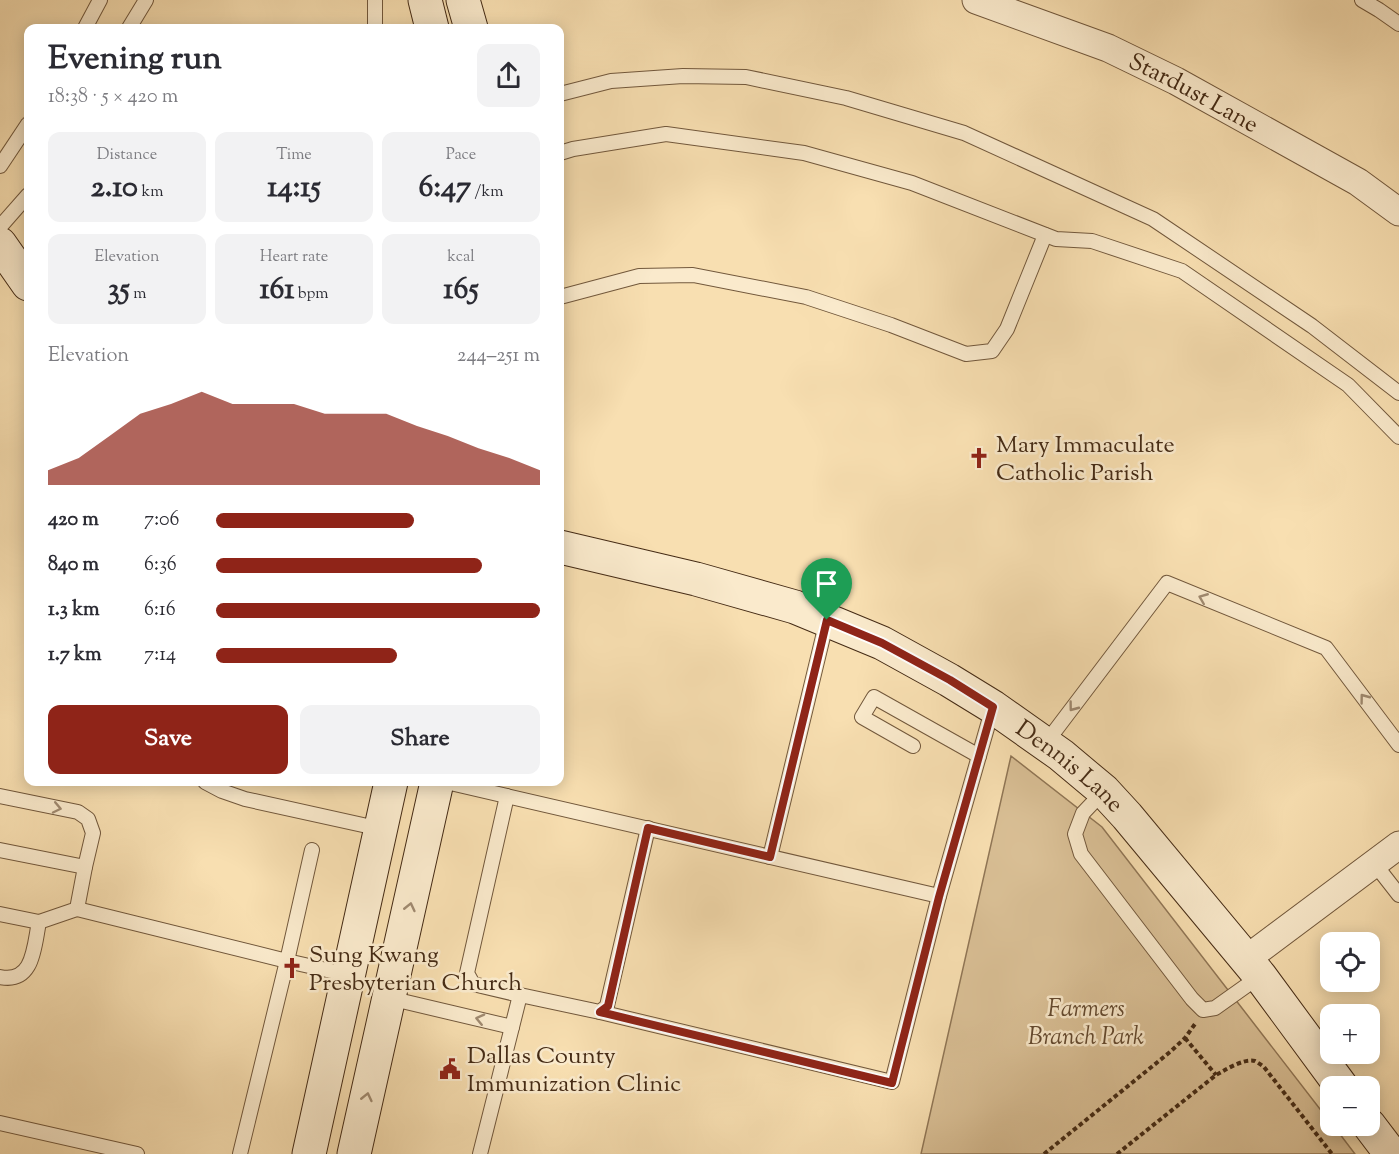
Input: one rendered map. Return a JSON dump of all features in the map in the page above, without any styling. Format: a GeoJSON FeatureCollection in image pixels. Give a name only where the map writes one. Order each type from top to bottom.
{"type":"FeatureCollection","features":[{"type":"Feature","properties":{"kind":"street"},"geometry":{"type":"LineString","coordinates":[[425,0],[431,24]]}},
{"type":"Feature","properties":{"kind":"street"},"geometry":{"type":"LineString","coordinates":[[463,0],[470,24]]}},
{"type":"Feature","properties":{"kind":"street","name":"Stardust Lane"},"geometry":{"type":"LineString","coordinates":[[976,0],[1108,48],[1176,81],[1358,182],[1399,212]]}},
{"type":"Feature","properties":{"kind":"street"},"geometry":{"type":"LineString","coordinates":[[0,244],[24,278]]}},
{"type":"Feature","properties":{"kind":"street","name":"Dennis Lane"},"geometry":{"type":"LineString","coordinates":[[564,548],[696,579],[795,607],[882,643],[950,680],[993,707],[1061,755],[1104,791],[1252,968],[1333,1076]]}},
{"type":"Feature","properties":{"kind":"street"},"geometry":{"type":"LineString","coordinates":[[309,1154],[390,786]]}},
{"type":"Feature","properties":{"kind":"street"},"geometry":{"type":"LineString","coordinates":[[358,1153],[389,998],[436,786]]}},
{"type":"Feature","properties":{"kind":"street"},"geometry":{"type":"LineString","coordinates":[[1252,968],[1374,863],[1399,845]]}},
{"type":"Feature","properties":{"kind":"street"},"geometry":{"type":"LineString","coordinates":[[340,1014],[350,1029],[351,1039],[351,1058],[342,1108],[343,1129],[358,1153]]}},
{"type":"Feature","properties":{"kind":"street"},"geometry":{"type":"LineString","coordinates":[[1377,1136],[1391,1154]]}},
{"type":"Feature","properties":{"kind":"lane"},"geometry":{"type":"LineString","coordinates":[[87,24],[100,0]]}},
{"type":"Feature","properties":{"kind":"lane"},"geometry":{"type":"LineString","coordinates":[[131,24],[146,0]]}},
{"type":"Feature","properties":{"kind":"lane"},"geometry":{"type":"LineString","coordinates":[[375,0],[375,24]]}},
{"type":"Feature","properties":{"kind":"lane"},"geometry":{"type":"LineString","coordinates":[[1362,0],[1399,24]]}},
{"type":"Feature","properties":{"kind":"lane"},"geometry":{"type":"LineString","coordinates":[[564,93],[611,81],[683,76],[746,77],[846,98],[964,133],[1153,219],[1312,326],[1399,393]]}},
{"type":"Feature","properties":{"kind":"lane"},"geometry":{"type":"LineString","coordinates":[[0,166],[24,130]]}},
{"type":"Feature","properties":{"kind":"lane"},"geometry":{"type":"LineString","coordinates":[[564,152],[666,134],[804,153],[912,183],[1056,239],[1092,242],[1182,271],[1348,385],[1399,437]]}},
{"type":"Feature","properties":{"kind":"lane"},"geometry":{"type":"LineString","coordinates":[[0,227],[24,200]]}},
{"type":"Feature","properties":{"kind":"lane"},"geometry":{"type":"LineString","coordinates":[[564,296],[639,276],[693,274],[806,297],[891,325],[966,354],[992,351],[1007,329],[1045,235]]}},
{"type":"Feature","properties":{"kind":"lane"},"geometry":{"type":"LineString","coordinates":[[1045,744],[1167,583],[1326,648],[1399,745]]}},
{"type":"Feature","properties":{"kind":"lane"},"geometry":{"type":"LineString","coordinates":[[770,857],[827,620]]}},
{"type":"Feature","properties":{"kind":"lane"},"geometry":{"type":"LineString","coordinates":[[914,746],[862,717],[874,697],[979,756]]}},
{"type":"Feature","properties":{"kind":"lane"},"geometry":{"type":"LineString","coordinates":[[507,796],[467,973],[473,984],[600,1012],[892,1083],[939,897],[993,707]]}},
{"type":"Feature","properties":{"kind":"lane"},"geometry":{"type":"LineString","coordinates":[[213,786],[245,799],[381,829]]}},
{"type":"Feature","properties":{"kind":"lane"},"geometry":{"type":"LineString","coordinates":[[463,786],[939,897]]}},
{"type":"Feature","properties":{"kind":"lane"},"geometry":{"type":"LineString","coordinates":[[1104,791],[1083,813],[1076,834],[1081,854],[1192,999],[1203,1010],[1215,1008],[1252,968]]}},
{"type":"Feature","properties":{"kind":"lane"},"geometry":{"type":"LineString","coordinates":[[0,796],[78,812],[88,819],[93,833],[77,909]]}},
{"type":"Feature","properties":{"kind":"lane"},"geometry":{"type":"LineString","coordinates":[[600,1012],[608,1006],[648,828]]}},
{"type":"Feature","properties":{"kind":"lane"},"geometry":{"type":"LineString","coordinates":[[0,850],[85,867]]}},
{"type":"Feature","properties":{"kind":"lane"},"geometry":{"type":"LineString","coordinates":[[240,1154],[312,850]]}},
{"type":"Feature","properties":{"kind":"lane"},"geometry":{"type":"LineString","coordinates":[[1374,863],[1399,895]]}},
{"type":"Feature","properties":{"kind":"lane"},"geometry":{"type":"LineString","coordinates":[[0,914],[39,922],[77,909],[349,975]]}},
{"type":"Feature","properties":{"kind":"lane"},"geometry":{"type":"LineString","coordinates":[[0,977],[9,979],[22,974],[31,962],[39,922]]}},
{"type":"Feature","properties":{"kind":"lane"},"geometry":{"type":"LineString","coordinates":[[480,1154],[520,995]]}},
{"type":"Feature","properties":{"kind":"lane"},"geometry":{"type":"LineString","coordinates":[[389,998],[512,1027]]}},
{"type":"Feature","properties":{"kind":"lane"},"geometry":{"type":"LineString","coordinates":[[0,1123],[137,1154]]}},
{"type":"Feature","properties":{"kind":"path"},"geometry":{"type":"LineString","coordinates":[[1044,1154],[1170,1053],[1185,1038],[1216,1076]]}},
{"type":"Feature","properties":{"kind":"path"},"geometry":{"type":"LineString","coordinates":[[1117,1154],[1216,1076],[1231,1066],[1249,1061],[1256,1061],[1264,1067],[1332,1154]]}},
{"type":"Feature","properties":{"kind":"green space","name":"Farmers Branch Park"},"geometry":{"type":"Polygon","coordinates":[[[1011,756],[1102,827],[1320,1109],[1320,1136],[1341,1136],[1355,1154],[921,1154],[1011,756]]]}},
{"type":"Feature","properties":{"kind":"place","name":"Mary Immaculate Catholic Parish"},"geometry":{"type":"Point","coordinates":[979,458]}},
{"type":"Feature","properties":{"kind":"place","name":"Sung Kwang Presbyterian Church"},"geometry":{"type":"Point","coordinates":[292,968]}},
{"type":"Feature","properties":{"kind":"place","name":"Dallas County Immunization Clinic"},"geometry":{"type":"Point","coordinates":[450,1069]}},
{"type":"Feature","properties":{"kind":"route"},"geometry":{"type":"LineString","coordinates":[[827,620],[882,643],[950,680],[993,707],[939,897],[892,1083],[600,1012],[608,1006],[648,828],[770,857],[827,620]]}}]}
